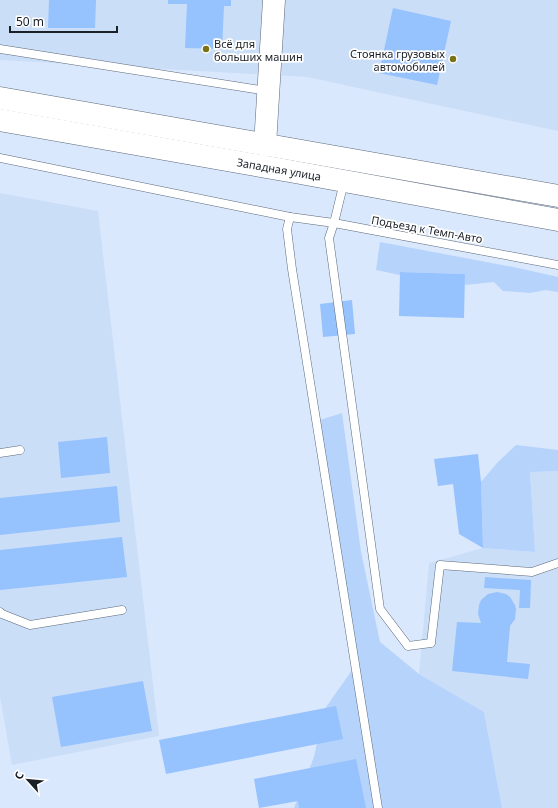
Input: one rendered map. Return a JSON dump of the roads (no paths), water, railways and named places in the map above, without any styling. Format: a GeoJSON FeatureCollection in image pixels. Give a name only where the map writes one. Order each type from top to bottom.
{"type":"FeatureCollection","features":[{"type":"Feature","properties":{"kind":"main road"},"geometry":{"type":"LineString","coordinates":[[265,145],[274,0]]}},
{"type":"Feature","properties":{"kind":"main road","name":"Западная улица"},"geometry":{"type":"LineString","coordinates":[[0,98],[558,196]]}},
{"type":"Feature","properties":{"kind":"main road","name":"Западная улица"},"geometry":{"type":"LineString","coordinates":[[0,120],[558,220]]}},
{"type":"Feature","properties":{"kind":"lane"},"geometry":{"type":"LineString","coordinates":[[0,49],[269,92]]}},
{"type":"Feature","properties":{"kind":"lane","name":"Подъезд к Темп-Авто"},"geometry":{"type":"LineString","coordinates":[[0,158],[290,217],[334,223],[558,265]]}},
{"type":"Feature","properties":{"kind":"lane"},"geometry":{"type":"LineString","coordinates":[[345,181],[329,238],[380,609],[408,646],[431,643],[440,565],[532,572],[558,563]]}},
{"type":"Feature","properties":{"kind":"lane"},"geometry":{"type":"LineString","coordinates":[[290,217],[287,229],[292,269],[378,808]]}},
{"type":"Feature","properties":{"kind":"lane"},"geometry":{"type":"LineString","coordinates":[[0,453],[20,450]]}},
{"type":"Feature","properties":{"kind":"lane"},"geometry":{"type":"LineString","coordinates":[[0,612],[30,625],[122,610]]}},
{"type":"Feature","properties":{"kind":"place","name":"Всё для больших машин"},"geometry":{"type":"Point","coordinates":[206,49]}},
{"type":"Feature","properties":{"kind":"place","name":"Стоянка грузовых автомобилей"},"geometry":{"type":"Point","coordinates":[453,59]}}]}
